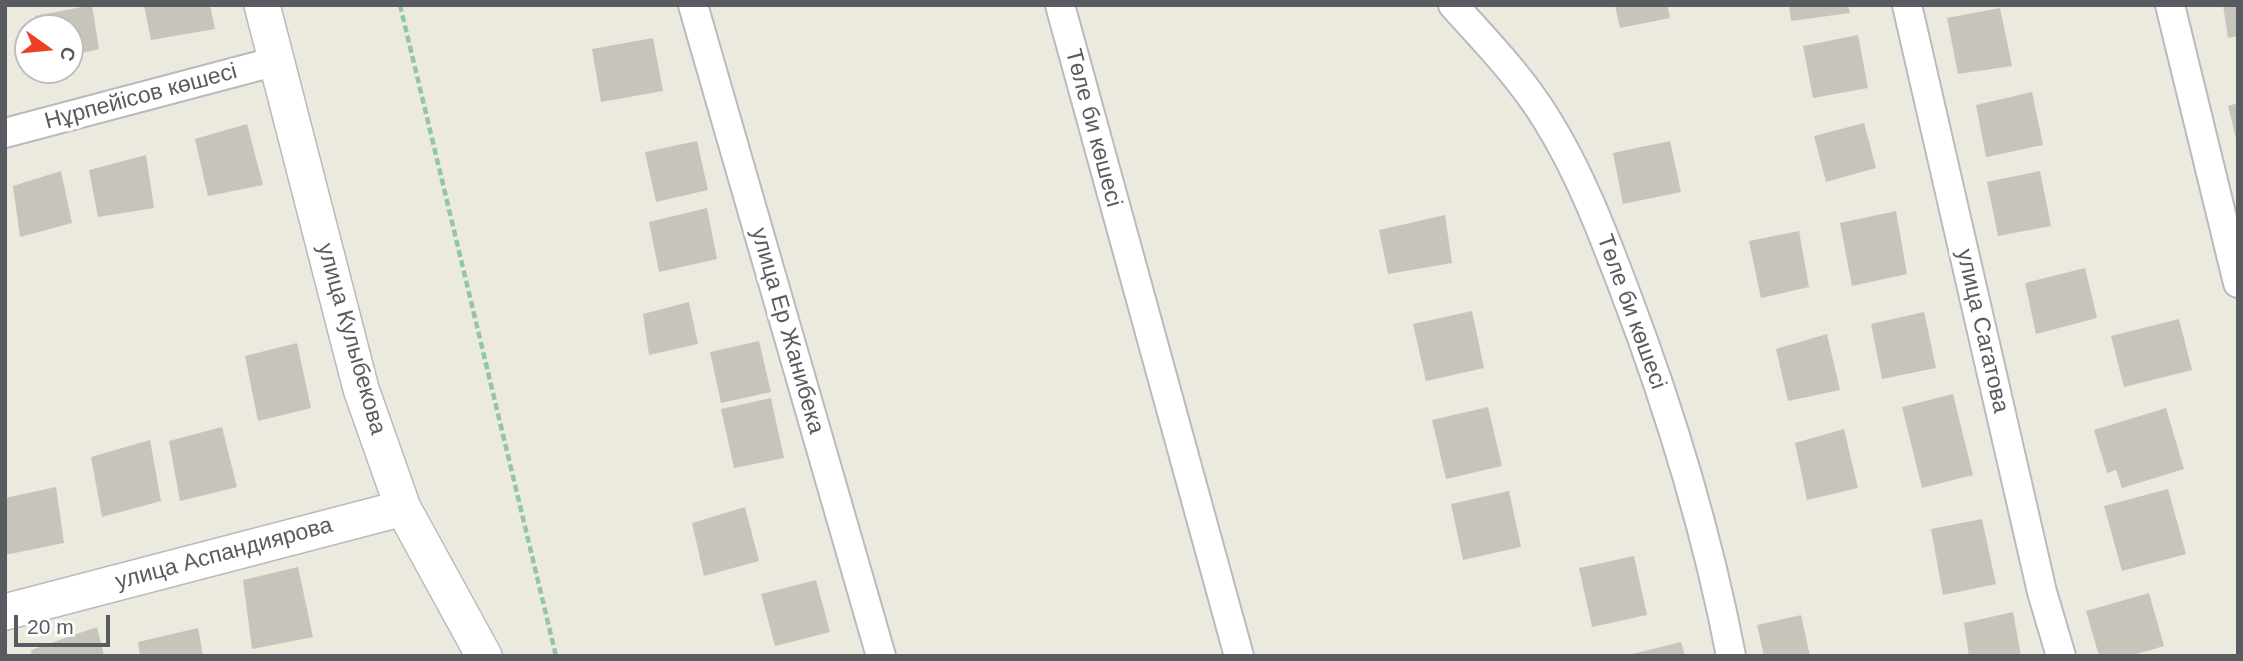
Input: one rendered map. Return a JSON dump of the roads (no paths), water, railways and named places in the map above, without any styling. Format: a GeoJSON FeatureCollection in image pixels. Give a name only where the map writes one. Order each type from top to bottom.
{"type":"FeatureCollection","features":[{"type":"Feature","properties":{"kind":"street","name":"улица Кулыбекова"},"geometry":{"type":"LineString","coordinates":[[262,5],[361,389],[403,508],[484,656]]}},
{"type":"Feature","properties":{"kind":"street","name":"улица Ер Жанибека"},"geometry":{"type":"LineString","coordinates":[[693,5],[881,656]]}},
{"type":"Feature","properties":{"kind":"street","name":"Төле би көшесі"},"geometry":{"type":"LineString","coordinates":[[1060,5],[1239,656]]}},
{"type":"Feature","properties":{"kind":"street","name":"Төле би көшесі"},"geometry":{"type":"LineString","coordinates":[[1453,5],[1484,39],[1547,119],[1590,200],[1657,375],[1721,603],[1731,656]]}},
{"type":"Feature","properties":{"kind":"street","name":"улица Сагатова"},"geometry":{"type":"LineString","coordinates":[[1907,5],[2042,592],[2061,656]]}},
{"type":"Feature","properties":{"kind":"street"},"geometry":{"type":"LineString","coordinates":[[2170,5],[2238,283]]}},
{"type":"Feature","properties":{"kind":"street","name":"Нұрпейісов көшесі"},"geometry":{"type":"LineString","coordinates":[[5,133],[277,61]]}},
{"type":"Feature","properties":{"kind":"street","name":"улица Аспандиярова"},"geometry":{"type":"LineString","coordinates":[[5,612],[403,508]]}}]}
